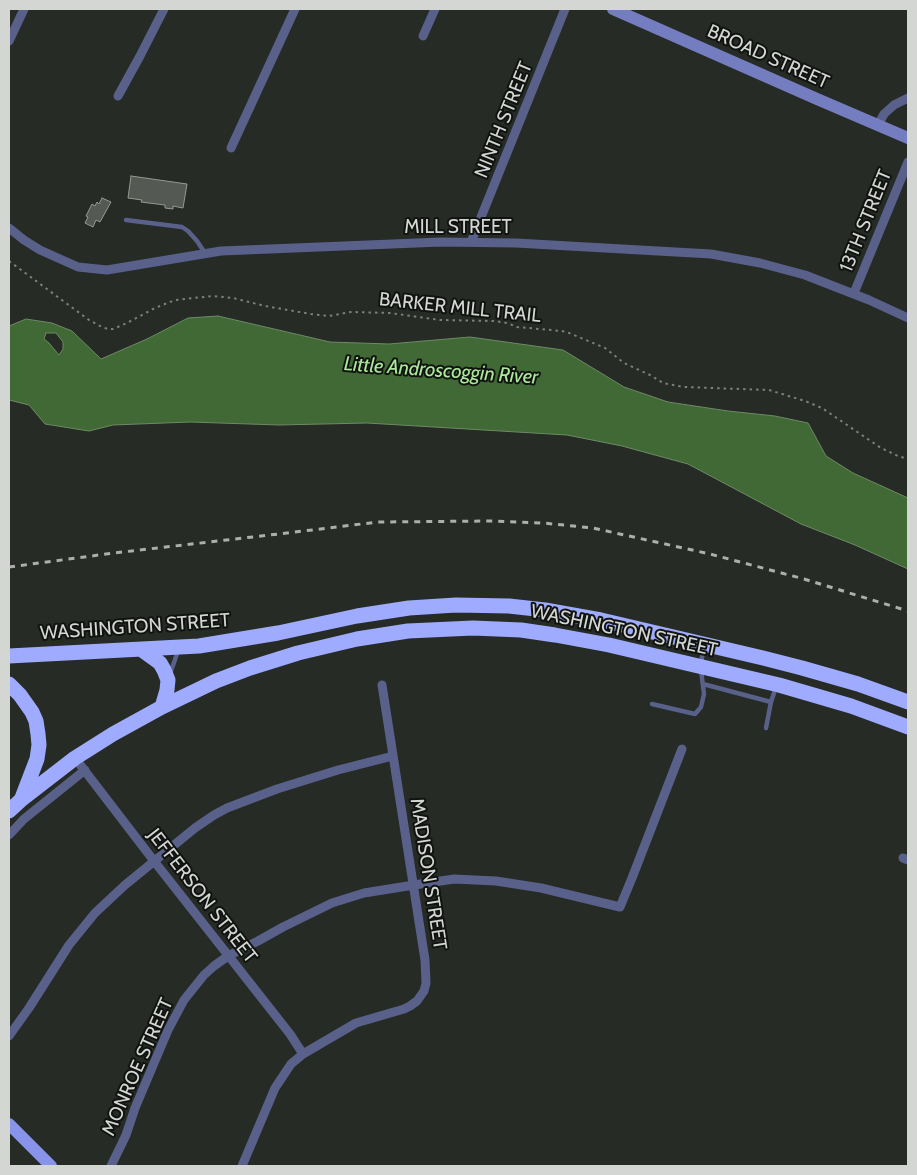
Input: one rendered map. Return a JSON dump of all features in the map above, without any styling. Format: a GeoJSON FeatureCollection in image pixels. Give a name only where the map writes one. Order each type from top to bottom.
{"type":"FeatureCollection","features":[{"type":"Feature","properties":{"kind":"highway","name":"WASHINGTON STREET"},"geometry":{"type":"LineString","coordinates":[[9,656],[199,646],[409,608],[456,605],[509,606],[601,620],[704,644],[802,668],[858,684],[908,702]]}},
{"type":"Feature","properties":{"kind":"highway","name":"WASHINGTON STREET"},"geometry":{"type":"LineString","coordinates":[[9,811],[75,758],[113,734],[162,707],[216,681],[271,661],[328,645],[408,631],[449,628],[521,630],[609,645],[776,685],[850,706],[908,727]]}},
{"type":"Feature","properties":{"kind":"highway"},"geometry":{"type":"LineString","coordinates":[[142,650],[160,663],[168,680],[162,707]]}},
{"type":"Feature","properties":{"kind":"highway"},"geometry":{"type":"LineString","coordinates":[[9,684],[20,695],[32,712],[38,734],[37,759],[22,799]]}},
{"type":"Feature","properties":{"kind":"main road"},"geometry":{"type":"LineString","coordinates":[[9,1124],[52,1166]]}},
{"type":"Feature","properties":{"kind":"street"},"geometry":{"type":"LineString","coordinates":[[9,41],[24,9]]}},
{"type":"Feature","properties":{"kind":"street"},"geometry":{"type":"LineString","coordinates":[[118,96],[164,9]]}},
{"type":"Feature","properties":{"kind":"street"},"geometry":{"type":"LineString","coordinates":[[231,148],[295,9]]}},
{"type":"Feature","properties":{"kind":"street"},"geometry":{"type":"LineString","coordinates":[[423,36],[435,9]]}},
{"type":"Feature","properties":{"kind":"street","name":"NINTH STREET"},"geometry":{"type":"LineString","coordinates":[[472,242],[565,9]]}},
{"type":"Feature","properties":{"kind":"street","name":"BROAD STREET"},"geometry":{"type":"LineString","coordinates":[[613,9],[908,138]]}},
{"type":"Feature","properties":{"kind":"street"},"geometry":{"type":"LineString","coordinates":[[878,125],[884,114],[894,105],[908,98]]}},
{"type":"Feature","properties":{"kind":"street","name":"13TH STREET"},"geometry":{"type":"LineString","coordinates":[[854,294],[908,162]]}},
{"type":"Feature","properties":{"kind":"street","name":"MILL STREET"},"geometry":{"type":"LineString","coordinates":[[9,228],[40,250],[78,267],[115,270],[220,250],[346,245],[472,242],[711,254],[805,274],[908,318]]}},
{"type":"Feature","properties":{"kind":"street","name":"MADISON STREET"},"geometry":{"type":"LineString","coordinates":[[303,1054],[356,1023],[404,1009],[417,1001],[424,991],[426,983],[414,884],[382,685]]}},
{"type":"Feature","properties":{"kind":"street","name":"MONROE STREET"},"geometry":{"type":"LineString","coordinates":[[111,1166],[126,1135],[160,1047],[179,1008],[204,975],[228,956],[332,903],[364,893],[414,884],[454,880],[496,881],[541,888],[620,907],[682,749]]}},
{"type":"Feature","properties":{"kind":"street"},"geometry":{"type":"LineString","coordinates":[[9,1036],[77,934],[101,907],[195,828],[214,815],[242,802],[296,782],[393,756]]}},
{"type":"Feature","properties":{"kind":"street","name":"JEFFERSON STREET"},"geometry":{"type":"LineString","coordinates":[[75,758],[290,1034],[303,1054]]}},
{"type":"Feature","properties":{"kind":"street"},"geometry":{"type":"LineString","coordinates":[[9,835],[24,819],[85,770]]}},
{"type":"Feature","properties":{"kind":"street"},"geometry":{"type":"LineString","coordinates":[[242,1166],[275,1088],[291,1064],[303,1054]]}},
{"type":"Feature","properties":{"kind":"lane"},"geometry":{"type":"LineString","coordinates":[[126,220],[182,227],[197,241],[205,254]]}},
{"type":"Feature","properties":{"kind":"lane"},"geometry":{"type":"LineString","coordinates":[[652,704],[695,714],[701,708],[704,694],[700,667],[704,644]]}},
{"type":"Feature","properties":{"kind":"lane"},"geometry":{"type":"LineString","coordinates":[[168,680],[178,648]]}},
{"type":"Feature","properties":{"kind":"lane"},"geometry":{"type":"LineString","coordinates":[[703,684],[771,702]]}},
{"type":"Feature","properties":{"kind":"lane"},"geometry":{"type":"LineString","coordinates":[[766,728],[776,685]]}},
{"type":"Feature","properties":{"kind":"path","name":"BARKER MILL TRAIL"},"geometry":{"type":"LineString","coordinates":[[9,261],[89,320],[102,327],[113,329],[164,303],[185,298],[213,296],[329,316],[351,312],[390,313],[440,320],[494,321],[517,327],[562,331],[606,348],[624,363],[663,383],[684,387],[769,390],[805,401],[822,408],[881,448],[908,459]]}},
{"type":"Feature","properties":{"kind":"water","name":"Little Androscoggin River"},"geometry":{"type":"Polygon","coordinates":[[[218,316],[330,342],[389,344],[470,337],[563,350],[624,387],[668,402],[775,416],[808,423],[826,456],[853,473],[908,498],[908,569],[855,545],[801,524],[688,464],[622,446],[567,435],[367,423],[279,425],[190,422],[113,425],[89,431],[45,424],[29,405],[9,400],[9,326],[26,319],[52,323],[72,331],[101,359],[147,339],[188,318],[218,316]],[[46,333],[44,339],[59,355],[63,349],[63,342],[56,333],[46,333]]]}},
{"type":"Feature","properties":{"kind":"building"},"geometry":{"type":"Polygon","coordinates":[[[131,176],[187,184],[183,208],[173,206],[173,209],[165,208],[165,205],[141,202],[142,200],[128,198],[131,176]]]}},
{"type":"Feature","properties":{"kind":"building"},"geometry":{"type":"Polygon","coordinates":[[[102,198],[111,202],[100,222],[96,220],[93,227],[85,223],[88,217],[86,216],[92,204],[95,206],[97,202],[99,204],[102,198]]]}},
{"type":"Feature","properties":{"kind":"railway"},"geometry":{"type":"LineString","coordinates":[[9,567],[378,522],[493,521],[543,523],[593,528],[710,554],[804,579],[908,611]]}}]}
